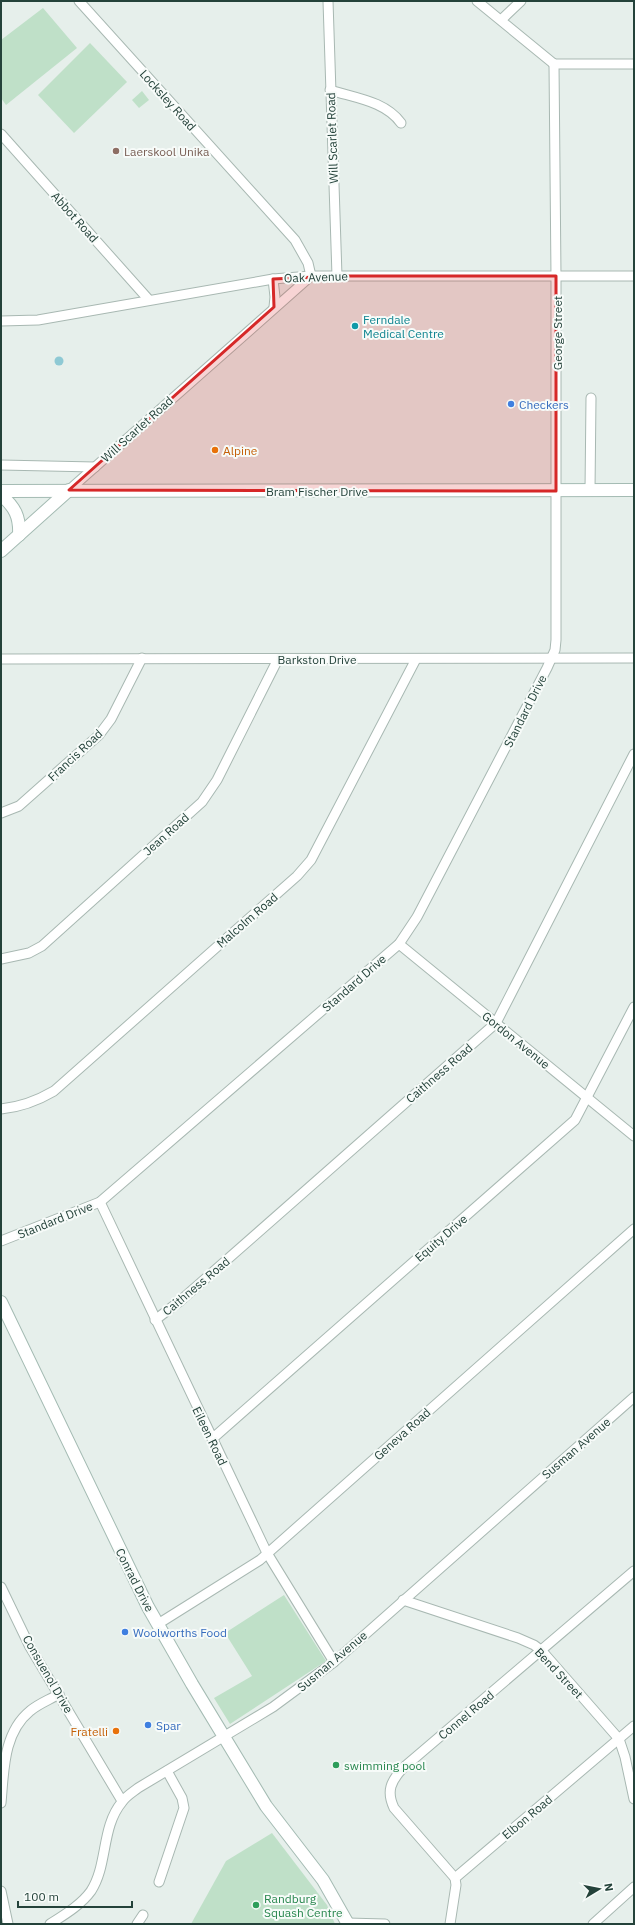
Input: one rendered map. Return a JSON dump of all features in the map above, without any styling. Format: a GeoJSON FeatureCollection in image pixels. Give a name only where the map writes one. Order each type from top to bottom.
{"type":"FeatureCollection","features":[{"type":"Feature","properties":{"kind":"street","name":"Locksley Road"},"geometry":{"type":"LineString","coordinates":[[79,1],[295,240],[308,263],[311,276]]}},
{"type":"Feature","properties":{"kind":"street","name":"Will Scarlet Road"},"geometry":{"type":"LineString","coordinates":[[328,1],[337,276]]}},
{"type":"Feature","properties":{"kind":"street"},"geometry":{"type":"LineString","coordinates":[[477,1],[554,64],[634,64]]}},
{"type":"Feature","properties":{"kind":"street"},"geometry":{"type":"LineString","coordinates":[[501,20],[521,1]]}},
{"type":"Feature","properties":{"kind":"street","name":"George Street"},"geometry":{"type":"LineString","coordinates":[[554,64],[556,276],[556,601]]}},
{"type":"Feature","properties":{"kind":"street"},"geometry":{"type":"LineString","coordinates":[[330,90],[382,106],[395,114],[402,123]]}},
{"type":"Feature","properties":{"kind":"street","name":"Abbot Road"},"geometry":{"type":"LineString","coordinates":[[1,134],[150,300]]}},
{"type":"Feature","properties":{"kind":"street","name":"Oak Avenue"},"geometry":{"type":"LineString","coordinates":[[1,321],[38,320],[273,279],[311,276],[634,276]]}},
{"type":"Feature","properties":{"kind":"street","name":"Will Scarlet Road"},"geometry":{"type":"LineString","coordinates":[[1,551],[311,276]]}},
{"type":"Feature","properties":{"kind":"street"},"geometry":{"type":"LineString","coordinates":[[273,279],[275,297],[274,308]]}},
{"type":"Feature","properties":{"kind":"street"},"geometry":{"type":"LineString","coordinates":[[590,490],[591,398]]}},
{"type":"Feature","properties":{"kind":"street"},"geometry":{"type":"LineString","coordinates":[[1,465],[95,467]]}},
{"type":"Feature","properties":{"kind":"street","name":"Bram Fischer Drive"},"geometry":{"type":"LineString","coordinates":[[1,491],[634,490]]}},
{"type":"Feature","properties":{"kind":"street"},"geometry":{"type":"LineString","coordinates":[[1,495],[13,506],[16,512],[19,524],[19,535]]}},
{"type":"Feature","properties":{"kind":"street","name":"Standard Drive"},"geometry":{"type":"LineString","coordinates":[[1,1241],[100,1202],[398,944],[417,917],[552,658],[556,640],[556,601]]}},
{"type":"Feature","properties":{"kind":"street","name":"Francis Road"},"geometry":{"type":"LineString","coordinates":[[1,813],[19,806],[99,735],[111,719],[142,658]]}},
{"type":"Feature","properties":{"kind":"street","name":"Barkston Drive"},"geometry":{"type":"LineString","coordinates":[[1,659],[634,658]]}},
{"type":"Feature","properties":{"kind":"street","name":"Jean Road"},"geometry":{"type":"LineString","coordinates":[[1,960],[29,953],[42,946],[202,802],[217,780],[278,659]]}},
{"type":"Feature","properties":{"kind":"street","name":"Malcolm Road"},"geometry":{"type":"LineString","coordinates":[[1,1109],[39,1100],[54,1091],[301,872],[311,860],[416,659]]}},
{"type":"Feature","properties":{"kind":"street","name":"Caithness Road"},"geometry":{"type":"LineString","coordinates":[[155,1320],[180,1301],[496,1023],[634,754]]}},
{"type":"Feature","properties":{"kind":"street","name":"Gordon Avenue"},"geometry":{"type":"LineString","coordinates":[[398,944],[634,1136]]}},
{"type":"Feature","properties":{"kind":"street","name":"Equity Drive"},"geometry":{"type":"LineString","coordinates":[[212,1440],[575,1120],[634,1007]]}},
{"type":"Feature","properties":{"kind":"street","name":"Eileen Road"},"geometry":{"type":"LineString","coordinates":[[100,1202],[267,1553],[334,1662]]}},
{"type":"Feature","properties":{"kind":"street","name":"Geneva Road"},"geometry":{"type":"LineString","coordinates":[[158,1624],[237,1575],[267,1553],[634,1229]]}},
{"type":"Feature","properties":{"kind":"street","name":"Conrad Drive"},"geometry":{"type":"LineString","coordinates":[[1,1302],[158,1624],[266,1806],[323,1880],[348,1924]]}},
{"type":"Feature","properties":{"kind":"street","name":"Susman Avenue"},"geometry":{"type":"LineString","coordinates":[[50,1924],[80,1903],[92,1889],[101,1866],[111,1824],[122,1801],[138,1788],[284,1700],[334,1662],[634,1396]]}},
{"type":"Feature","properties":{"kind":"street","name":"Connel Road"},"geometry":{"type":"LineString","coordinates":[[455,1878],[394,1808],[389,1793],[390,1785],[403,1768],[634,1571]]}},
{"type":"Feature","properties":{"kind":"street","name":"Consuenol Drive"},"geometry":{"type":"LineString","coordinates":[[2,1590],[30,1646],[122,1801]]}},
{"type":"Feature","properties":{"kind":"street","name":"Bend Street"},"geometry":{"type":"LineString","coordinates":[[403,1600],[518,1638],[534,1645],[542,1651],[619,1739],[625,1757],[634,1799]]}},
{"type":"Feature","properties":{"kind":"street"},"geometry":{"type":"LineString","coordinates":[[1,1802],[5,1759],[14,1730],[19,1721],[29,1712],[59,1694]]}},
{"type":"Feature","properties":{"kind":"street","name":"Elbon Road"},"geometry":{"type":"LineString","coordinates":[[455,1878],[634,1726]]}},
{"type":"Feature","properties":{"kind":"street"},"geometry":{"type":"LineString","coordinates":[[160,1882],[184,1808],[182,1798],[167,1771]]}},
{"type":"Feature","properties":{"kind":"street"},"geometry":{"type":"LineString","coordinates":[[450,1924],[456,1885],[455,1878]]}},
{"type":"Feature","properties":{"kind":"street"},"geometry":{"type":"LineString","coordinates":[[593,1924],[634,1887]]}},
{"type":"Feature","properties":{"kind":"street"},"geometry":{"type":"LineString","coordinates":[[1,1891],[8,1924]]}},
{"type":"Feature","properties":{"kind":"street"},"geometry":{"type":"LineString","coordinates":[[137,1924],[143,1915]]}},
{"type":"Feature","properties":{"kind":"street"},"geometry":{"type":"LineString","coordinates":[[348,1924],[384,1924]]}},
{"type":"Feature","properties":{"kind":"highlighted area"},"geometry":{"type":"Polygon","coordinates":[[[337,276],[556,276],[556,491],[69,490],[274,307],[273,279],[337,276]]]}},
{"type":"Feature","properties":{"kind":"green space"},"geometry":{"type":"Polygon","coordinates":[[[43,8],[77,48],[6,105],[1,98],[1,40],[43,8]]]}},
{"type":"Feature","properties":{"kind":"green space"},"geometry":{"type":"Polygon","coordinates":[[[90,43],[127,82],[74,133],[38,95],[90,43]]]}},
{"type":"Feature","properties":{"kind":"green space"},"geometry":{"type":"Polygon","coordinates":[[[142,91],[149,100],[139,108],[132,100],[142,91]]]}},
{"type":"Feature","properties":{"kind":"green space"},"geometry":{"type":"Polygon","coordinates":[[[284,1595],[326,1661],[230,1724],[214,1698],[252,1676],[225,1633],[284,1595]]]}},
{"type":"Feature","properties":{"kind":"green space"},"geometry":{"type":"Polygon","coordinates":[[[272,1833],[327,1905],[335,1924],[191,1924],[226,1861],[272,1833]]]}},
{"type":"Feature","properties":{"kind":"water"},"geometry":{"type":"Polygon","coordinates":[[[57,357],[61,357],[63,361],[61,365],[57,365],[55,363],[55,359],[57,357]]]}},
{"type":"Feature","properties":{"kind":"place","name":"Laerskool Unika"},"geometry":{"type":"Point","coordinates":[116,151]}},
{"type":"Feature","properties":{"kind":"place","name":"Ferndale Medical Centre"},"geometry":{"type":"Point","coordinates":[355,326]}},
{"type":"Feature","properties":{"kind":"place","name":"Checkers"},"geometry":{"type":"Point","coordinates":[511,404]}},
{"type":"Feature","properties":{"kind":"place","name":"Alpine"},"geometry":{"type":"Point","coordinates":[215,450]}},
{"type":"Feature","properties":{"kind":"place","name":"Woolworths Food"},"geometry":{"type":"Point","coordinates":[125,1632]}},
{"type":"Feature","properties":{"kind":"place","name":"Spar"},"geometry":{"type":"Point","coordinates":[148,1725]}},
{"type":"Feature","properties":{"kind":"place","name":"Fratelli"},"geometry":{"type":"Point","coordinates":[116,1731]}},
{"type":"Feature","properties":{"kind":"place","name":"swimming pool"},"geometry":{"type":"Point","coordinates":[336,1765]}},
{"type":"Feature","properties":{"kind":"place","name":"Randburg Squash Centre"},"geometry":{"type":"Point","coordinates":[256,1905]}}]}
